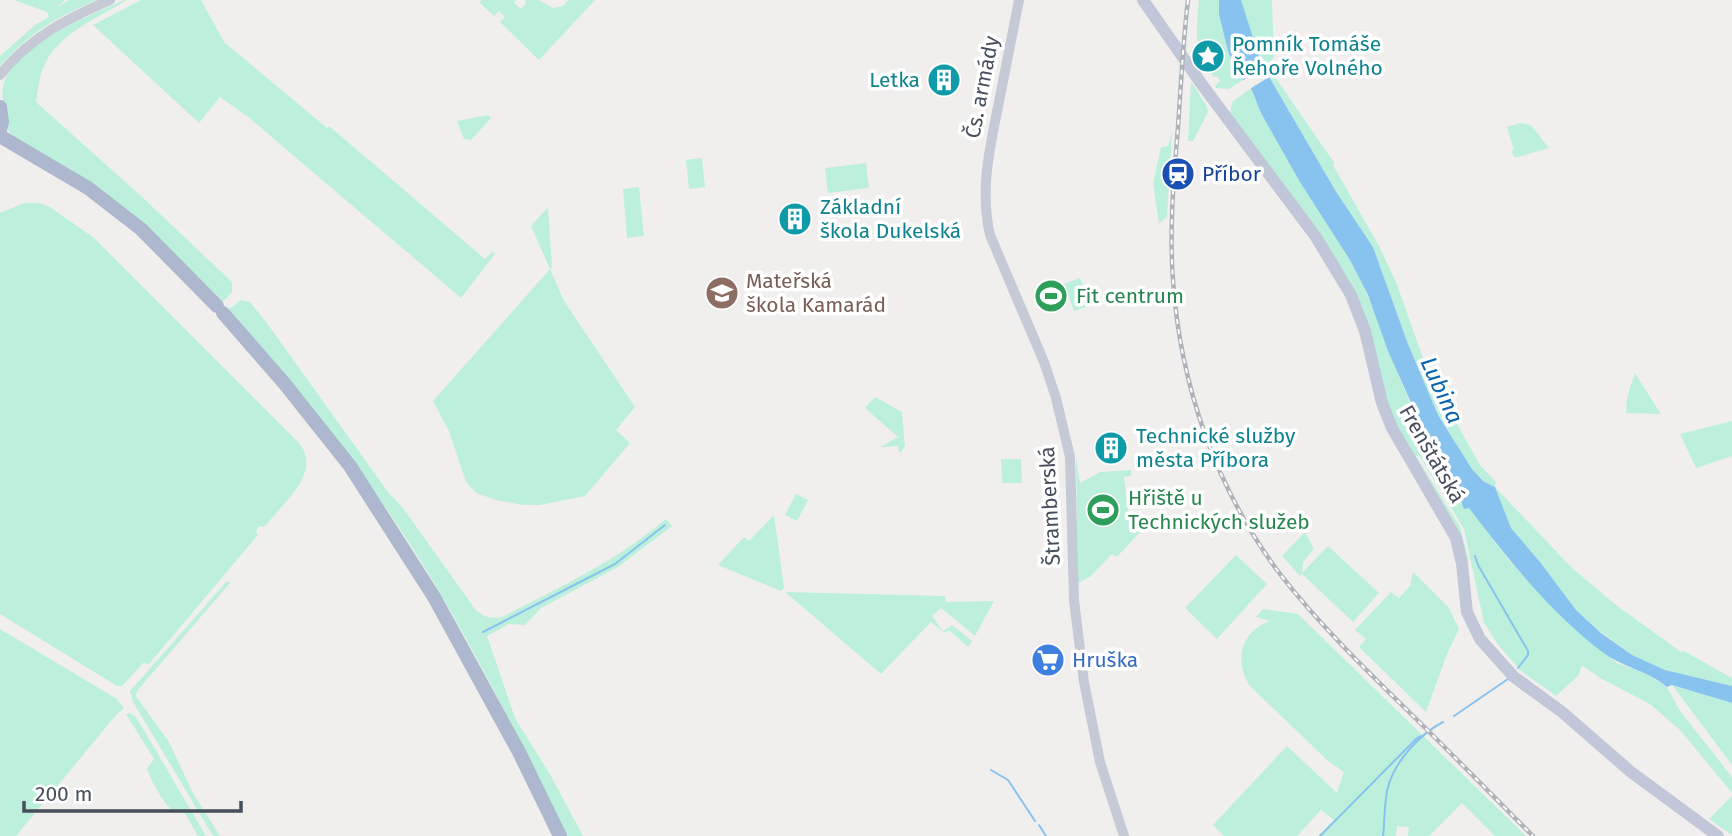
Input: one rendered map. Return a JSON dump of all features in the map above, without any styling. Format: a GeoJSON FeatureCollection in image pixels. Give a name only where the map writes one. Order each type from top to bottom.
{"type":"FeatureCollection","features":[{"type":"Feature","properties":{"kind":"main road","name":"Frenštátská"},"geometry":{"type":"LineString","coordinates":[[1143,0],[1203,86],[1316,237],[1343,280],[1365,331],[1382,403],[1392,428],[1456,538],[1462,564],[1467,612],[1472,626],[1489,651],[1512,675],[1562,712],[1631,772],[1718,836]]}},
{"type":"Feature","properties":{"kind":"main road"},"geometry":{"type":"LineString","coordinates":[[0,107],[0,130]]}},
{"type":"Feature","properties":{"kind":"main road"},"geometry":{"type":"LineString","coordinates":[[0,136],[89,188],[141,229],[220,310],[284,383],[350,466],[434,597],[480,678],[560,836]]}},
{"type":"Feature","properties":{"kind":"street"},"geometry":{"type":"LineString","coordinates":[[0,75],[23,49],[48,29],[110,0]]}},
{"type":"Feature","properties":{"kind":"street","name":"Čs. armády"},"geometry":{"type":"LineString","coordinates":[[985,183],[1019,0]]}},
{"type":"Feature","properties":{"kind":"street","name":"Štramberská"},"geometry":{"type":"LineString","coordinates":[[985,183],[984,201],[990,235],[1048,374],[1070,457],[1074,600],[1084,682],[1100,762],[1124,836]]}},
{"type":"Feature","properties":{"kind":"green space"},"geometry":{"type":"Polygon","coordinates":[[[14,0],[65,0],[57,7],[69,0],[97,0],[45,27],[23,43],[0,66],[0,56],[35,25],[49,17],[47,12],[14,0]]]}},
{"type":"Feature","properties":{"kind":"green space"},"geometry":{"type":"Polygon","coordinates":[[[127,0],[70,35],[51,53],[41,73],[36,102],[232,282],[232,292],[223,302],[117,204],[79,175],[17,139],[6,125],[3,86],[11,69],[23,55],[56,32],[127,0]]]}},
{"type":"Feature","properties":{"kind":"green space"},"geometry":{"type":"Polygon","coordinates":[[[141,0],[201,0],[224,42],[327,128],[329,126],[485,259],[492,252],[495,254],[461,298],[248,117],[220,97],[199,123],[93,25],[141,0]]]}},
{"type":"Feature","properties":{"kind":"green space"},"geometry":{"type":"Polygon","coordinates":[[[481,0],[516,0],[514,3],[521,9],[526,4],[525,0],[539,0],[553,8],[563,6],[569,0],[595,0],[539,60],[500,22],[505,17],[499,11],[494,16],[480,3],[481,0]]]}},
{"type":"Feature","properties":{"kind":"green space"},"geometry":{"type":"Polygon","coordinates":[[[1199,0],[1219,0],[1219,14],[1238,75],[1243,80],[1229,89],[1216,88],[1220,81],[1217,76],[1214,77],[1208,68],[1204,71],[1201,63],[1197,36],[1199,0]]]}},
{"type":"Feature","properties":{"kind":"green space"},"geometry":{"type":"Polygon","coordinates":[[[1241,0],[1272,0],[1274,57],[1264,68],[1253,45],[1241,0]]]}},
{"type":"Feature","properties":{"kind":"green space"},"geometry":{"type":"Polygon","coordinates":[[[1273,74],[1335,164],[1333,165],[1396,282],[1428,372],[1480,465],[1496,482],[1495,487],[1483,481],[1472,469],[1438,415],[1408,344],[1373,247],[1335,190],[1269,77],[1273,74]]]}},
{"type":"Feature","properties":{"kind":"green space"},"geometry":{"type":"Polygon","coordinates":[[[1191,81],[1208,112],[1193,141],[1188,141],[1191,81]]]}},
{"type":"Feature","properties":{"kind":"green space"},"geometry":{"type":"Polygon","coordinates":[[[1251,88],[1274,135],[1354,267],[1411,405],[1448,463],[1464,508],[1469,507],[1508,559],[1561,616],[1617,663],[1645,673],[1667,687],[1680,711],[1732,777],[1732,793],[1681,731],[1650,704],[1600,678],[1582,665],[1578,676],[1556,696],[1521,671],[1499,646],[1484,623],[1464,529],[1419,455],[1416,456],[1460,527],[1469,561],[1466,561],[1388,407],[1369,330],[1230,114],[1232,102],[1251,88]]]}},
{"type":"Feature","properties":{"kind":"green space"},"geometry":{"type":"Polygon","coordinates":[[[488,115],[491,118],[471,140],[464,139],[457,121],[488,115]]]}},
{"type":"Feature","properties":{"kind":"green space"},"geometry":{"type":"Polygon","coordinates":[[[1520,123],[1531,125],[1549,148],[1515,158],[1511,151],[1514,150],[1507,127],[1520,123]]]}},
{"type":"Feature","properties":{"kind":"green space"},"geometry":{"type":"Polygon","coordinates":[[[1172,133],[1167,217],[1159,223],[1153,184],[1161,147],[1168,146],[1172,133]]]}},
{"type":"Feature","properties":{"kind":"green space"},"geometry":{"type":"Polygon","coordinates":[[[702,158],[705,187],[689,189],[686,160],[702,158]]]}},
{"type":"Feature","properties":{"kind":"green space"},"geometry":{"type":"Polygon","coordinates":[[[866,163],[869,188],[828,193],[825,168],[866,163]]]}},
{"type":"Feature","properties":{"kind":"green space"},"geometry":{"type":"Polygon","coordinates":[[[639,187],[644,236],[627,238],[623,189],[639,187]]]}},
{"type":"Feature","properties":{"kind":"green space"},"geometry":{"type":"Polygon","coordinates":[[[24,203],[39,203],[50,207],[94,238],[299,443],[305,454],[304,475],[291,496],[267,524],[259,526],[256,531],[258,535],[149,664],[143,663],[122,686],[117,686],[0,614],[0,213],[24,203]]]}},
{"type":"Feature","properties":{"kind":"green space"},"geometry":{"type":"Polygon","coordinates":[[[548,207],[552,267],[550,269],[531,226],[548,207]]]}},
{"type":"Feature","properties":{"kind":"green space"},"geometry":{"type":"Polygon","coordinates":[[[550,269],[564,301],[635,407],[616,430],[630,443],[585,496],[540,505],[523,505],[476,493],[466,482],[449,431],[433,401],[550,269]]]}},
{"type":"Feature","properties":{"kind":"green space"},"geometry":{"type":"Polygon","coordinates":[[[1080,278],[1091,305],[1074,311],[1064,284],[1080,278]]]}},
{"type":"Feature","properties":{"kind":"green space"},"geometry":{"type":"Polygon","coordinates":[[[241,300],[250,302],[269,326],[388,492],[403,508],[475,609],[484,616],[502,617],[566,584],[627,548],[666,519],[672,526],[618,567],[541,608],[525,625],[509,624],[487,636],[515,718],[551,776],[583,836],[567,836],[471,647],[389,513],[312,409],[229,309],[241,300]]]}},
{"type":"Feature","properties":{"kind":"green space"},"geometry":{"type":"Polygon","coordinates":[[[1635,373],[1661,414],[1626,413],[1627,398],[1635,373]]]}},
{"type":"Feature","properties":{"kind":"green space"},"geometry":{"type":"Polygon","coordinates":[[[875,397],[902,412],[905,446],[901,452],[898,446],[880,447],[898,437],[865,408],[875,397]]]}},
{"type":"Feature","properties":{"kind":"green space"},"geometry":{"type":"Polygon","coordinates":[[[1732,421],[1732,456],[1696,468],[1680,434],[1732,421]]]}},
{"type":"Feature","properties":{"kind":"green space","name":"Hřiště u Technických služeb"},"geometry":{"type":"Polygon","coordinates":[[[1076,458],[1080,483],[1100,472],[1131,470],[1131,476],[1124,477],[1131,530],[1141,531],[1117,557],[1112,554],[1091,576],[1078,583],[1076,458]]]}},
{"type":"Feature","properties":{"kind":"green space"},"geometry":{"type":"Polygon","coordinates":[[[1001,459],[1021,459],[1022,483],[1002,483],[1001,459]]]}},
{"type":"Feature","properties":{"kind":"green space"},"geometry":{"type":"Polygon","coordinates":[[[1495,487],[1571,567],[1616,605],[1681,652],[1684,651],[1732,678],[1732,686],[1665,670],[1632,655],[1601,632],[1576,610],[1511,528],[1495,487]]]}},
{"type":"Feature","properties":{"kind":"green space"},"geometry":{"type":"Polygon","coordinates":[[[796,494],[808,500],[797,521],[785,515],[796,494]]]}},
{"type":"Feature","properties":{"kind":"green space"},"geometry":{"type":"Polygon","coordinates":[[[774,515],[784,588],[781,591],[718,565],[744,537],[749,541],[774,515]]]}},
{"type":"Feature","properties":{"kind":"green space"},"geometry":{"type":"Polygon","coordinates":[[[1305,532],[1314,549],[1303,562],[1302,573],[1328,546],[1379,593],[1353,622],[1302,574],[1300,576],[1282,556],[1305,532]]]}},
{"type":"Feature","properties":{"kind":"green space"},"geometry":{"type":"Polygon","coordinates":[[[1236,555],[1267,584],[1217,639],[1185,608],[1236,555]]]}},
{"type":"Feature","properties":{"kind":"green space"},"geometry":{"type":"Polygon","coordinates":[[[1413,572],[1449,608],[1459,629],[1426,712],[1359,647],[1366,639],[1355,630],[1391,592],[1399,598],[1410,586],[1413,572]]]}},
{"type":"Feature","properties":{"kind":"green space"},"geometry":{"type":"Polygon","coordinates":[[[227,581],[230,583],[137,691],[136,696],[169,742],[193,793],[220,836],[213,836],[133,702],[130,691],[227,581]]]}},
{"type":"Feature","properties":{"kind":"green space"},"geometry":{"type":"Polygon","coordinates":[[[785,592],[945,596],[946,602],[994,601],[975,636],[941,608],[932,616],[943,631],[952,625],[972,641],[968,647],[949,630],[945,633],[931,622],[881,674],[785,592]]]}},
{"type":"Feature","properties":{"kind":"green space"},"geometry":{"type":"Polygon","coordinates":[[[1263,609],[1298,614],[1526,836],[1495,836],[1462,803],[1429,836],[1408,836],[1409,827],[1397,826],[1396,836],[1318,836],[1334,820],[1321,810],[1297,836],[1224,836],[1213,825],[1287,746],[1337,793],[1344,772],[1328,761],[1250,686],[1245,676],[1241,657],[1246,640],[1252,632],[1270,621],[1256,617],[1263,609]]]}},
{"type":"Feature","properties":{"kind":"green space"},"geometry":{"type":"Polygon","coordinates":[[[0,629],[117,699],[124,708],[16,836],[0,836],[0,629]]]}},
{"type":"Feature","properties":{"kind":"green space"},"geometry":{"type":"Polygon","coordinates":[[[1672,685],[1732,703],[1732,765],[1672,685]]]}},
{"type":"Feature","properties":{"kind":"green space"},"geometry":{"type":"Polygon","coordinates":[[[130,713],[136,717],[206,836],[198,836],[183,810],[174,812],[158,792],[147,769],[154,759],[126,714],[130,713]]]}},
{"type":"Feature","properties":{"kind":"green space"},"geometry":{"type":"Polygon","coordinates":[[[1732,796],[1732,835],[1709,819],[1732,796]]]}},
{"type":"Feature","properties":{"kind":"water"},"geometry":{"type":"Polygon","coordinates":[[[1219,0],[1241,0],[1261,63],[1335,190],[1373,247],[1408,344],[1438,415],[1472,469],[1483,481],[1495,487],[1511,528],[1576,610],[1601,633],[1632,655],[1665,670],[1732,686],[1732,703],[1672,685],[1667,687],[1601,651],[1547,602],[1469,508],[1464,509],[1447,462],[1421,425],[1388,351],[1368,295],[1350,260],[1300,182],[1261,113],[1251,88],[1238,75],[1228,51],[1219,14],[1219,0]]]}},
{"type":"Feature","properties":{"kind":"pier"},"geometry":{"type":"Polygon","coordinates":[[[1267,66],[1272,75],[1248,90],[1240,82],[1267,66]]]}},
{"type":"Feature","properties":{"kind":"waterway"},"geometry":{"type":"LineString","coordinates":[[483,632],[615,564],[665,525]]}},
{"type":"Feature","properties":{"kind":"waterway"},"geometry":{"type":"LineString","coordinates":[[1475,556],[1528,651],[1518,668]]}},
{"type":"Feature","properties":{"kind":"waterway"},"geometry":{"type":"LineString","coordinates":[[1454,716],[1508,679]]}},
{"type":"Feature","properties":{"kind":"waterway"},"geometry":{"type":"LineString","coordinates":[[1383,836],[1391,777],[1402,758],[1417,741],[1443,722]]}},
{"type":"Feature","properties":{"kind":"waterway"},"geometry":{"type":"LineString","coordinates":[[1320,836],[1422,736]]}},
{"type":"Feature","properties":{"kind":"waterway"},"geometry":{"type":"LineString","coordinates":[[991,770],[1008,780],[1035,821]]}},
{"type":"Feature","properties":{"kind":"waterway"},"geometry":{"type":"LineString","coordinates":[[1039,825],[1046,836]]}},
{"type":"Feature","properties":{"kind":"railway"},"geometry":{"type":"LineString","coordinates":[[1188,0],[1173,203],[1173,280],[1177,319],[1193,397],[1220,471],[1257,541],[1310,610],[1533,836]]}},
{"type":"Feature","properties":{"kind":"place","name":"Pomník Tomáše Řehoře Volného"},"geometry":{"type":"Point","coordinates":[1208,56]}},
{"type":"Feature","properties":{"kind":"place","name":"Letka"},"geometry":{"type":"Point","coordinates":[944,80]}},
{"type":"Feature","properties":{"kind":"place","name":"Příbor"},"geometry":{"type":"Point","coordinates":[1178,174]}},
{"type":"Feature","properties":{"kind":"place","name":"Základní škola Dukelská"},"geometry":{"type":"Point","coordinates":[795,219]}},
{"type":"Feature","properties":{"kind":"place","name":"Mateřská škola Kamarád"},"geometry":{"type":"Point","coordinates":[722,293]}},
{"type":"Feature","properties":{"kind":"place","name":"Fit centrum"},"geometry":{"type":"Point","coordinates":[1051,296]}},
{"type":"Feature","properties":{"kind":"place","name":"Technické služby města Příbora"},"geometry":{"type":"Point","coordinates":[1111,448]}},
{"type":"Feature","properties":{"kind":"place","name":"Hřiště u Technických služeb"},"geometry":{"type":"Point","coordinates":[1103,510]}},
{"type":"Feature","properties":{"kind":"place","name":"Hruška"},"geometry":{"type":"Point","coordinates":[1048,660]}},
{"type":"Feature","properties":{"kind":"water label","name":"Lubina"},"geometry":{"type":"Point","coordinates":[1442,390]}}]}
